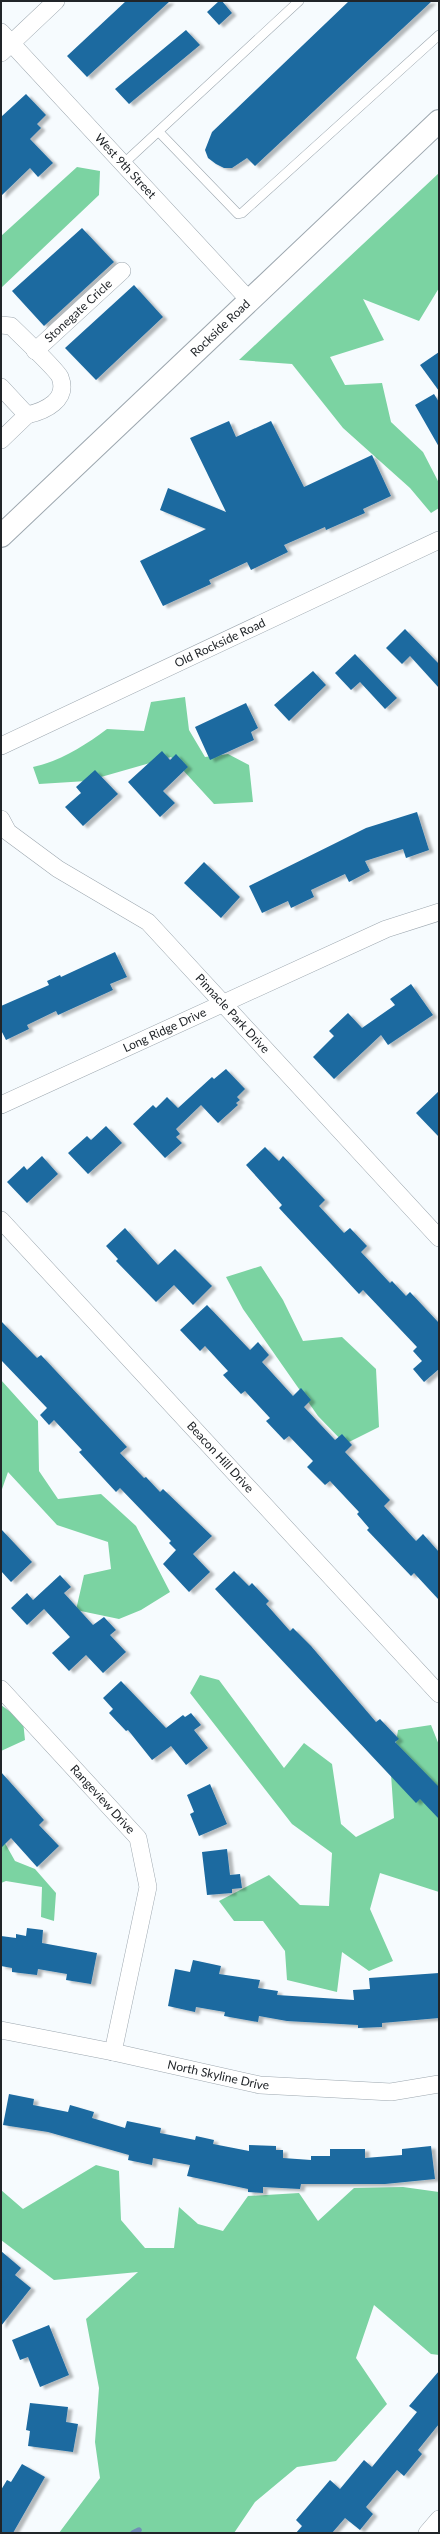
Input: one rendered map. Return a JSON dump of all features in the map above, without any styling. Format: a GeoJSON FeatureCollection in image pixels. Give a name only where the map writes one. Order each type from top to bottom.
{"type":"FeatureCollection","features":[{"type":"Feature","properties":{"kind":"main road","name":"Rockside Road"},"geometry":{"type":"LineString","coordinates":[[1,536],[439,121]]}},
{"type":"Feature","properties":{"kind":"street"},"geometry":{"type":"LineString","coordinates":[[4,43],[56,1]]}},
{"type":"Feature","properties":{"kind":"street","name":"West 9th Street"},"geometry":{"type":"LineString","coordinates":[[4,43],[122,165],[250,301]]}},
{"type":"Feature","properties":{"kind":"street","name":"Stonegate Cricle"},"geometry":{"type":"LineString","coordinates":[[36,351],[122,271]]}},
{"type":"Feature","properties":{"kind":"street","name":"Stonegate Cricle"},"geometry":{"type":"LineString","coordinates":[[1,325],[11,326],[60,376],[62,391],[54,404],[42,412],[27,415]]}},
{"type":"Feature","properties":{"kind":"street"},"geometry":{"type":"LineString","coordinates":[[1,387],[27,415],[1,440]]}},
{"type":"Feature","properties":{"kind":"street","name":"Old Rockside Road"},"geometry":{"type":"LineString","coordinates":[[1,746],[439,540]]}},
{"type":"Feature","properties":{"kind":"street","name":"Pinnacle Park Drive"},"geometry":{"type":"LineString","coordinates":[[1,819],[8,832],[58,869],[148,922],[222,1005],[439,1238]]}},
{"type":"Feature","properties":{"kind":"street","name":"Long Ridge Drive"},"geometry":{"type":"LineString","coordinates":[[1,1105],[386,929],[439,912]]}},
{"type":"Feature","properties":{"kind":"street","name":"Beacon Hill Drive"},"geometry":{"type":"LineString","coordinates":[[1,1220],[439,1694]]}},
{"type":"Feature","properties":{"kind":"street","name":"Rangeview Drive"},"geometry":{"type":"LineString","coordinates":[[1,1689],[138,1838],[148,1887],[113,2052]]}},
{"type":"Feature","properties":{"kind":"street","name":"North Skyline Drive"},"geometry":{"type":"LineString","coordinates":[[1,2030],[113,2052],[260,2086],[391,2092],[439,2084]]}},
{"type":"Feature","properties":{"kind":"street"},"geometry":{"type":"LineString","coordinates":[[427,2533],[439,2519]]}},
{"type":"Feature","properties":{"kind":"lane"},"geometry":{"type":"LineString","coordinates":[[122,165],[299,1]]}},
{"type":"Feature","properties":{"kind":"lane"},"geometry":{"type":"LineString","coordinates":[[159,132],[238,214],[242,213],[439,35]]}},
{"type":"Feature","properties":{"kind":"green space"},"geometry":{"type":"Polygon","coordinates":[[[77,167],[100,171],[99,195],[1,288],[1,236],[77,167]]]}},
{"type":"Feature","properties":{"kind":"green space"},"geometry":{"type":"Polygon","coordinates":[[[439,173],[439,288],[419,321],[363,299],[384,340],[330,357],[345,385],[382,383],[391,422],[423,452],[439,483],[439,508],[431,513],[410,488],[343,428],[292,364],[239,360],[439,173]]]}},
{"type":"Feature","properties":{"kind":"green space"},"geometry":{"type":"Polygon","coordinates":[[[185,697],[189,730],[205,757],[228,754],[249,765],[253,802],[214,804],[171,757],[87,781],[39,784],[33,767],[63,757],[107,729],[144,731],[151,702],[185,697]]]}},
{"type":"Feature","properties":{"kind":"green space"},"geometry":{"type":"Polygon","coordinates":[[[261,1266],[283,1300],[303,1341],[342,1337],[376,1369],[379,1427],[345,1444],[318,1416],[243,1309],[226,1277],[261,1266]]]}},
{"type":"Feature","properties":{"kind":"green space"},"geometry":{"type":"Polygon","coordinates":[[[1,1380],[38,1421],[39,1471],[58,1499],[101,1494],[136,1526],[170,1592],[141,1610],[119,1619],[76,1610],[84,1575],[111,1569],[108,1542],[57,1525],[8,1472],[1,1492],[1,1380]]]}},
{"type":"Feature","properties":{"kind":"green space"},"geometry":{"type":"Polygon","coordinates":[[[200,1675],[219,1680],[284,1768],[304,1743],[332,1764],[341,1824],[356,1837],[394,1818],[391,1774],[398,1730],[431,1725],[439,1745],[439,1892],[380,1873],[370,1909],[393,1961],[369,1971],[342,1952],[337,1992],[287,1980],[285,1951],[263,1921],[234,1921],[219,1901],[269,1875],[300,1905],[329,1906],[332,1853],[292,1824],[190,1693],[200,1675]]]}},
{"type":"Feature","properties":{"kind":"green space"},"geometry":{"type":"Polygon","coordinates":[[[1,1705],[23,1721],[25,1740],[1,1751],[1,1705]]]}},
{"type":"Feature","properties":{"kind":"green space"},"geometry":{"type":"Polygon","coordinates":[[[1,1836],[15,1861],[35,1869],[56,1893],[54,1921],[41,1917],[42,1887],[6,1881],[1,1883],[1,1836]]]}},
{"type":"Feature","properties":{"kind":"green space"},"geometry":{"type":"Polygon","coordinates":[[[96,2165],[119,2171],[121,2220],[145,2248],[174,2248],[179,2207],[198,2224],[223,2231],[248,2196],[299,2193],[318,2221],[354,2188],[403,2187],[439,2192],[439,2355],[431,2354],[374,2305],[356,2358],[387,2404],[336,2461],[297,2467],[255,2502],[234,2533],[59,2533],[100,2478],[95,2442],[99,2388],[86,2319],[138,2272],[54,2280],[1,2240],[1,2190],[23,2209],[96,2165]]]}},
{"type":"Feature","properties":{"kind":"building"},"geometry":{"type":"Polygon","coordinates":[[[126,1],[170,1],[87,77],[67,56],[126,1]]]}},
{"type":"Feature","properties":{"kind":"building"},"geometry":{"type":"Polygon","coordinates":[[[219,1],[222,1],[232,13],[219,25],[207,12],[219,1]]]}},
{"type":"Feature","properties":{"kind":"building"},"geometry":{"type":"Polygon","coordinates":[[[349,1],[432,1],[255,166],[247,158],[232,168],[224,168],[208,158],[205,150],[212,132],[349,1]]]}},
{"type":"Feature","properties":{"kind":"building"},"geometry":{"type":"Polygon","coordinates":[[[186,30],[200,45],[129,104],[115,89],[186,30]]]}},
{"type":"Feature","properties":{"kind":"building"},"geometry":{"type":"Polygon","coordinates":[[[26,94],[46,115],[37,124],[41,128],[30,139],[53,163],[38,177],[30,168],[1,196],[1,117],[26,94]]]}},
{"type":"Feature","properties":{"kind":"building"},"geometry":{"type":"Polygon","coordinates":[[[82,228],[114,262],[44,326],[12,291],[82,228]]]}},
{"type":"Feature","properties":{"kind":"building"},"geometry":{"type":"Polygon","coordinates":[[[134,285],[163,317],[96,380],[65,348],[134,285]]]}},
{"type":"Feature","properties":{"kind":"building"},"geometry":{"type":"Polygon","coordinates":[[[439,352],[439,391],[420,365],[439,352]]]}},
{"type":"Feature","properties":{"kind":"building"},"geometry":{"type":"Polygon","coordinates":[[[434,394],[439,402],[439,447],[415,405],[434,394]]]}},
{"type":"Feature","properties":{"kind":"building"},"geometry":{"type":"Polygon","coordinates":[[[229,421],[236,437],[271,421],[304,487],[372,455],[391,496],[363,509],[365,513],[326,530],[325,527],[284,545],[288,552],[251,570],[247,562],[209,580],[211,584],[163,606],[140,561],[206,529],[160,510],[168,488],[226,512],[190,438],[229,421]]]}},
{"type":"Feature","properties":{"kind":"building"},"geometry":{"type":"Polygon","coordinates":[[[405,629],[439,664],[439,688],[410,656],[402,664],[386,648],[405,629]]]}},
{"type":"Feature","properties":{"kind":"building"},"geometry":{"type":"Polygon","coordinates":[[[355,654],[397,698],[385,709],[360,682],[351,690],[335,673],[355,654]]]}},
{"type":"Feature","properties":{"kind":"building"},"geometry":{"type":"Polygon","coordinates":[[[313,671],[326,685],[289,721],[274,705],[313,671]]]}},
{"type":"Feature","properties":{"kind":"building"},"geometry":{"type":"Polygon","coordinates":[[[246,703],[258,728],[251,732],[254,740],[210,760],[195,727],[246,703]]]}},
{"type":"Feature","properties":{"kind":"building"},"geometry":{"type":"Polygon","coordinates":[[[162,751],[170,760],[176,754],[188,767],[163,791],[175,803],[160,817],[128,782],[162,751]]]}},
{"type":"Feature","properties":{"kind":"building"},"geometry":{"type":"Polygon","coordinates":[[[95,770],[118,794],[83,826],[65,807],[81,793],[76,787],[95,770]]]}},
{"type":"Feature","properties":{"kind":"building"},"geometry":{"type":"Polygon","coordinates":[[[417,812],[429,850],[406,858],[403,849],[365,861],[370,871],[349,882],[345,874],[311,890],[314,897],[291,908],[288,901],[262,913],[249,886],[366,828],[417,812]]]}},
{"type":"Feature","properties":{"kind":"building"},"geometry":{"type":"Polygon","coordinates":[[[204,862],[240,897],[221,918],[184,883],[204,862]]]}},
{"type":"Feature","properties":{"kind":"building"},"geometry":{"type":"Polygon","coordinates":[[[115,952],[127,977],[110,984],[113,990],[58,1015],[56,1011],[27,1025],[29,1029],[6,1040],[1,1030],[1,1006],[49,985],[47,981],[60,975],[61,977],[115,952]]]}},
{"type":"Feature","properties":{"kind":"building"},"geometry":{"type":"Polygon","coordinates":[[[411,984],[433,1015],[388,1045],[381,1035],[334,1079],[313,1057],[334,1036],[329,1031],[348,1013],[362,1028],[395,1005],[390,999],[411,984]]]}},
{"type":"Feature","properties":{"kind":"building"},"geometry":{"type":"Polygon","coordinates":[[[226,1069],[245,1089],[237,1097],[240,1100],[236,1103],[238,1105],[218,1123],[201,1105],[176,1129],[180,1134],[176,1137],[182,1143],[165,1158],[133,1124],[153,1105],[156,1108],[167,1097],[178,1108],[212,1077],[214,1079],[226,1069]]]}},
{"type":"Feature","properties":{"kind":"building"},"geometry":{"type":"Polygon","coordinates":[[[439,1091],[439,1137],[416,1113],[439,1091]]]}},
{"type":"Feature","properties":{"kind":"building"},"geometry":{"type":"Polygon","coordinates":[[[106,1126],[122,1143],[88,1174],[68,1153],[87,1136],[91,1140],[106,1126]]]}},
{"type":"Feature","properties":{"kind":"building"},"geometry":{"type":"Polygon","coordinates":[[[265,1147],[279,1161],[283,1156],[325,1200],[319,1206],[344,1233],[350,1228],[367,1246],[361,1252],[390,1283],[392,1281],[406,1296],[410,1292],[439,1323],[439,1369],[424,1382],[413,1369],[422,1361],[413,1351],[417,1347],[363,1290],[359,1294],[279,1208],[282,1205],[246,1165],[265,1147]]]}},
{"type":"Feature","properties":{"kind":"building"},"geometry":{"type":"Polygon","coordinates":[[[42,1156],[58,1174],[27,1203],[7,1182],[24,1166],[27,1170],[42,1156]]]}},
{"type":"Feature","properties":{"kind":"building"},"geometry":{"type":"Polygon","coordinates":[[[125,1228],[158,1265],[175,1249],[212,1286],[193,1305],[174,1285],[156,1302],[116,1261],[118,1259],[106,1246],[125,1228]]]}},
{"type":"Feature","properties":{"kind":"building"},"geometry":{"type":"Polygon","coordinates":[[[207,1305],[250,1350],[258,1342],[269,1355],[262,1362],[293,1396],[301,1388],[311,1400],[304,1407],[335,1440],[342,1434],[352,1445],[345,1452],[390,1500],[384,1506],[416,1541],[423,1534],[439,1552],[439,1600],[414,1573],[411,1576],[367,1530],[369,1528],[357,1514],[359,1512],[330,1481],[325,1485],[307,1467],[313,1461],[289,1436],[284,1440],[266,1421],[270,1418],[245,1391],[241,1394],[223,1375],[228,1371],[205,1346],[200,1351],[180,1330],[207,1305]]]}},
{"type":"Feature","properties":{"kind":"building"},"geometry":{"type":"Polygon","coordinates":[[[1,1321],[37,1358],[41,1355],[127,1447],[120,1453],[144,1478],[146,1477],[160,1492],[163,1489],[212,1536],[193,1554],[210,1572],[189,1592],[163,1564],[176,1550],[169,1543],[171,1541],[120,1488],[116,1492],[79,1452],[82,1450],[54,1420],[49,1425],[40,1415],[47,1408],[1,1360],[1,1321]]]}},
{"type":"Feature","properties":{"kind":"building"},"geometry":{"type":"Polygon","coordinates":[[[1,1529],[32,1562],[11,1582],[1,1571],[1,1529]]]}},
{"type":"Feature","properties":{"kind":"building"},"geometry":{"type":"Polygon","coordinates":[[[234,1571],[249,1586],[252,1583],[269,1601],[266,1604],[290,1631],[293,1628],[311,1646],[376,1722],[380,1719],[399,1739],[395,1742],[439,1787],[439,1819],[420,1799],[416,1803],[215,1589],[234,1571]]]}},
{"type":"Feature","properties":{"kind":"building"},"geometry":{"type":"Polygon","coordinates":[[[60,1575],[71,1587],[64,1593],[93,1625],[104,1617],[116,1630],[110,1635],[126,1652],[103,1673],[86,1655],[69,1671],[52,1653],[70,1637],[44,1609],[27,1625],[11,1608],[27,1593],[33,1600],[60,1575]]]}},
{"type":"Feature","properties":{"kind":"building"},"geometry":{"type":"Polygon","coordinates":[[[121,1681],[166,1728],[183,1715],[185,1717],[191,1713],[201,1725],[194,1730],[208,1748],[186,1765],[171,1746],[152,1760],[128,1730],[126,1731],[109,1713],[113,1709],[103,1698],[121,1681]]]}},
{"type":"Feature","properties":{"kind":"building"},"geometry":{"type":"Polygon","coordinates":[[[1,1772],[44,1820],[39,1825],[59,1846],[37,1867],[11,1838],[1,1848],[1,1772]]]}},
{"type":"Feature","properties":{"kind":"building"},"geometry":{"type":"Polygon","coordinates":[[[210,1784],[227,1824],[199,1836],[190,1814],[194,1812],[187,1795],[210,1784]]]}},
{"type":"Feature","properties":{"kind":"building"},"geometry":{"type":"Polygon","coordinates":[[[227,1849],[230,1875],[240,1874],[242,1888],[232,1889],[232,1893],[207,1895],[202,1852],[227,1849]]]}},
{"type":"Feature","properties":{"kind":"building"},"geometry":{"type":"Polygon","coordinates":[[[27,1928],[43,1930],[42,1943],[97,1953],[91,1984],[66,1980],[67,1974],[38,1969],[37,1975],[12,1972],[12,1968],[1,1966],[1,1936],[16,1938],[16,1934],[26,1936],[27,1928]]]}},
{"type":"Feature","properties":{"kind":"building"},"geometry":{"type":"Polygon","coordinates":[[[193,1960],[221,1966],[219,1974],[260,1980],[258,1988],[278,1991],[277,1995],[354,2000],[353,1990],[370,1989],[369,1978],[439,1973],[439,2018],[382,2023],[382,2027],[358,2028],[358,2025],[287,2021],[259,2016],[258,2022],[224,2016],[225,2012],[196,2007],[195,2012],[168,2006],[175,1969],[190,1972],[193,1960]]]}},
{"type":"Feature","properties":{"kind":"building"},"geometry":{"type":"Polygon","coordinates":[[[9,2094],[34,2099],[33,2105],[68,2112],[70,2105],[94,2112],[92,2118],[125,2128],[127,2121],[161,2128],[160,2133],[195,2140],[196,2136],[214,2140],[213,2144],[249,2151],[249,2145],[276,2146],[276,2150],[283,2150],[283,2158],[311,2160],[311,2156],[330,2156],[330,2149],[365,2149],[365,2158],[402,2155],[402,2149],[431,2146],[435,2179],[385,2184],[301,2184],[300,2189],[263,2187],[263,2193],[248,2192],[248,2189],[187,2176],[190,2165],[153,2158],[152,2165],[128,2160],[129,2155],[48,2132],[3,2125],[9,2094]]]}},
{"type":"Feature","properties":{"kind":"building"},"geometry":{"type":"Polygon","coordinates":[[[1,2251],[21,2268],[15,2275],[31,2288],[1,2326],[1,2251]]]}},
{"type":"Feature","properties":{"kind":"building"},"geometry":{"type":"Polygon","coordinates":[[[49,2325],[69,2375],[40,2387],[28,2357],[20,2360],[12,2340],[49,2325]]]}},
{"type":"Feature","properties":{"kind":"building"},"geometry":{"type":"Polygon","coordinates":[[[439,2371],[439,2424],[418,2450],[422,2454],[404,2476],[397,2470],[366,2507],[373,2514],[360,2530],[345,2518],[332,2533],[296,2533],[302,2526],[296,2520],[330,2480],[340,2489],[364,2460],[372,2467],[417,2412],[409,2406],[439,2371]]]}},
{"type":"Feature","properties":{"kind":"building"},"geometry":{"type":"Polygon","coordinates":[[[30,2403],[68,2407],[66,2422],[78,2424],[73,2452],[28,2446],[30,2431],[26,2430],[30,2403]]]}},
{"type":"Feature","properties":{"kind":"building"},"geometry":{"type":"Polygon","coordinates":[[[22,2464],[45,2477],[13,2533],[1,2533],[1,2490],[7,2480],[11,2482],[22,2464]]]}},
{"type":"Feature","properties":{"kind":"waterway"},"geometry":{"type":"LineString","coordinates":[[133,2533],[139,2530]]}}]}
